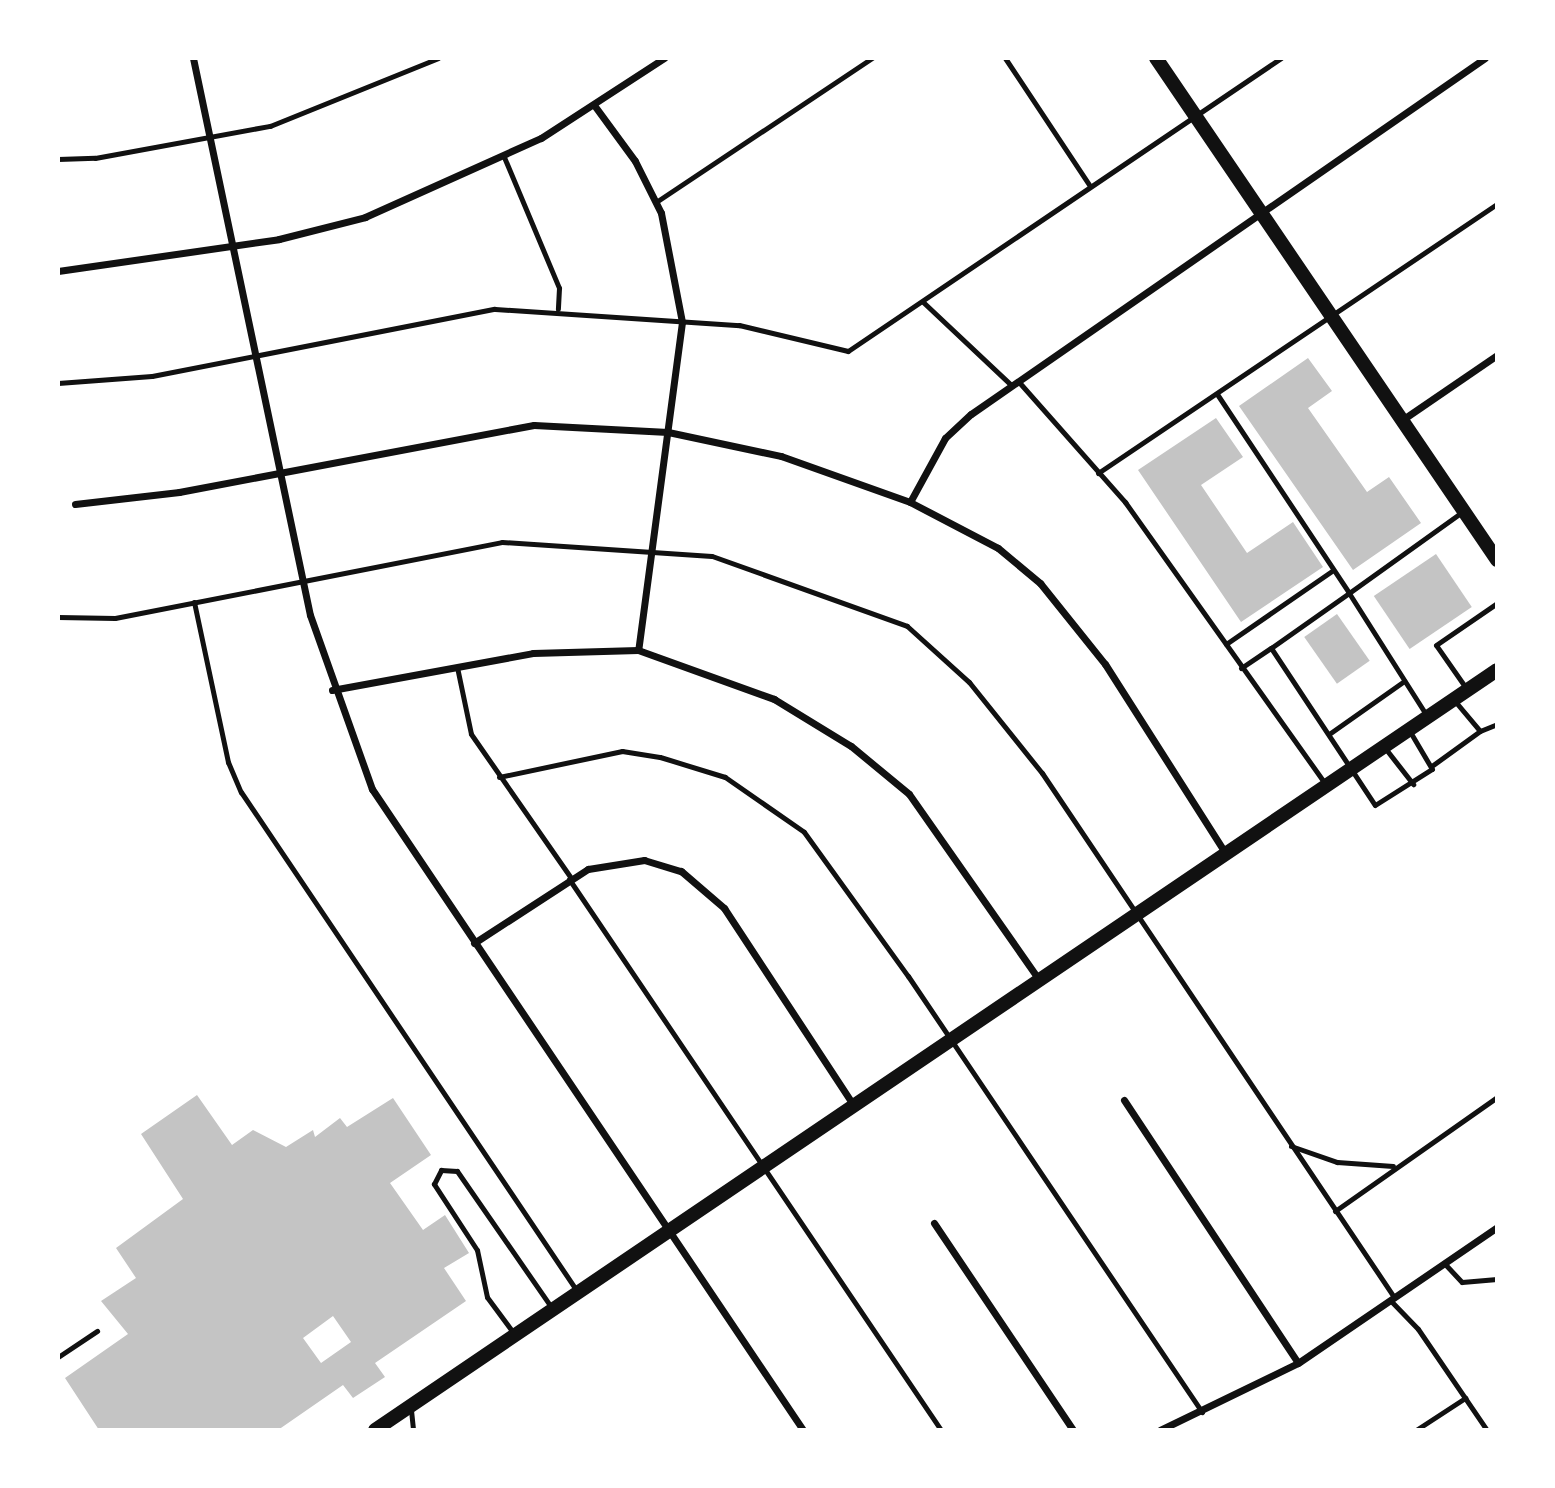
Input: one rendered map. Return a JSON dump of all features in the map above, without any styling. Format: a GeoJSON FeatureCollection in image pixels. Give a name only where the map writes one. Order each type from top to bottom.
{"type":"FeatureCollection","features":[{"type":"Feature","properties":{"kind":"main road"},"geometry":{"type":"LineString","coordinates":[[1156,58],[1497,559]]}},
{"type":"Feature","properties":{"kind":"main road"},"geometry":{"type":"LineString","coordinates":[[376,1430],[1350,769],[1496,673]]}},
{"type":"Feature","properties":{"kind":"street"},"geometry":{"type":"LineString","coordinates":[[193,58],[277,471],[302,580],[332,690],[372,789],[803,1430]]}},
{"type":"Feature","properties":{"kind":"street"},"geometry":{"type":"LineString","coordinates":[[58,271],[232,246],[365,217],[505,157],[594,105],[664,58]]}},
{"type":"Feature","properties":{"kind":"street"},"geometry":{"type":"LineString","coordinates":[[910,502],[945,438],[1015,384],[1485,58]]}},
{"type":"Feature","properties":{"kind":"street"},"geometry":{"type":"LineString","coordinates":[[594,105],[656,202],[673,253],[682,322],[638,650]]}},
{"type":"Feature","properties":{"kind":"street"},"geometry":{"type":"LineString","coordinates":[[1401,420],[1497,355]]}},
{"type":"Feature","properties":{"kind":"street"},"geometry":{"type":"LineString","coordinates":[[75,504],[534,425],[668,432],[781,456],[910,502],[999,548],[1069,615],[1226,854]]}},
{"type":"Feature","properties":{"kind":"street"},"geometry":{"type":"LineString","coordinates":[[332,690],[533,653],[638,650],[774,699],[885,772],[933,821],[1039,980]]}},
{"type":"Feature","properties":{"kind":"street"},"geometry":{"type":"LineString","coordinates":[[474,943],[570,879],[606,863],[644,860],[697,881],[724,908],[854,1106]]}},
{"type":"Feature","properties":{"kind":"street"},"geometry":{"type":"LineString","coordinates":[[1124,1100],[1298,1363]]}},
{"type":"Feature","properties":{"kind":"street"},"geometry":{"type":"LineString","coordinates":[[934,1223],[1073,1430]]}},
{"type":"Feature","properties":{"kind":"street"},"geometry":{"type":"LineString","coordinates":[[1160,1430],[1202,1412],[1298,1363],[1497,1227]]}},
{"type":"Feature","properties":{"kind":"lane"},"geometry":{"type":"LineString","coordinates":[[58,159],[210,139],[308,114],[438,58]]}},
{"type":"Feature","properties":{"kind":"lane"},"geometry":{"type":"LineString","coordinates":[[656,202],[872,58]]}},
{"type":"Feature","properties":{"kind":"lane"},"geometry":{"type":"LineString","coordinates":[[1006,58],[1090,186]]}},
{"type":"Feature","properties":{"kind":"lane"},"geometry":{"type":"LineString","coordinates":[[58,383],[152,376],[458,314],[558,309],[682,322],[738,324],[848,351],[1281,58]]}},
{"type":"Feature","properties":{"kind":"lane"},"geometry":{"type":"LineString","coordinates":[[505,157],[559,288],[558,309]]}},
{"type":"Feature","properties":{"kind":"lane"},"geometry":{"type":"LineString","coordinates":[[1098,473],[1333,319],[1497,204]]}},
{"type":"Feature","properties":{"kind":"lane"},"geometry":{"type":"LineString","coordinates":[[923,302],[1015,384],[1098,473],[1226,643],[1241,668],[1327,786]]}},
{"type":"Feature","properties":{"kind":"lane"},"geometry":{"type":"LineString","coordinates":[[1217,394],[1428,717]]}},
{"type":"Feature","properties":{"kind":"lane"},"geometry":{"type":"LineString","coordinates":[[1241,668],[1464,510]]}},
{"type":"Feature","properties":{"kind":"lane"},"geometry":{"type":"LineString","coordinates":[[58,617],[115,618],[502,542],[653,548],[750,565],[925,637],[1001,717],[1137,914],[1392,1299],[1487,1430]]}},
{"type":"Feature","properties":{"kind":"lane"},"geometry":{"type":"LineString","coordinates":[[1226,643],[1332,571]]}},
{"type":"Feature","properties":{"kind":"lane"},"geometry":{"type":"LineString","coordinates":[[194,602],[228,762],[241,792],[578,1293]]}},
{"type":"Feature","properties":{"kind":"lane"},"geometry":{"type":"LineString","coordinates":[[1468,690],[1436,645],[1497,603]]}},
{"type":"Feature","properties":{"kind":"lane"},"geometry":{"type":"LineString","coordinates":[[1271,648],[1375,806],[1413,784],[1433,765],[1480,731],[1497,724]]}},
{"type":"Feature","properties":{"kind":"lane"},"geometry":{"type":"LineString","coordinates":[[457,667],[471,734],[941,1430]]}},
{"type":"Feature","properties":{"kind":"lane"},"geometry":{"type":"LineString","coordinates":[[1329,734],[1404,681]]}},
{"type":"Feature","properties":{"kind":"lane"},"geometry":{"type":"LineString","coordinates":[[1454,699],[1480,731]]}},
{"type":"Feature","properties":{"kind":"lane"},"geometry":{"type":"LineString","coordinates":[[1409,730],[1433,765]]}},
{"type":"Feature","properties":{"kind":"lane"},"geometry":{"type":"LineString","coordinates":[[1384,747],[1413,784]]}},
{"type":"Feature","properties":{"kind":"lane"},"geometry":{"type":"LineString","coordinates":[[499,777],[622,751],[725,777],[761,798],[804,832],[836,872],[1202,1412]]}},
{"type":"Feature","properties":{"kind":"lane"},"geometry":{"type":"LineString","coordinates":[[1335,1211],[1394,1166],[1497,1097]]}},
{"type":"Feature","properties":{"kind":"lane"},"geometry":{"type":"LineString","coordinates":[[1290,1146],[1337,1162],[1394,1166]]}},
{"type":"Feature","properties":{"kind":"lane"},"geometry":{"type":"LineString","coordinates":[[515,1335],[487,1297],[477,1250],[434,1184],[441,1170],[457,1171],[553,1310]]}},
{"type":"Feature","properties":{"kind":"lane"},"geometry":{"type":"LineString","coordinates":[[1444,1263],[1462,1282],[1497,1279]]}},
{"type":"Feature","properties":{"kind":"lane"},"geometry":{"type":"LineString","coordinates":[[58,1357],[97,1331]]}},
{"type":"Feature","properties":{"kind":"lane"},"geometry":{"type":"LineString","coordinates":[[1416,1430],[1465,1398]]}},
{"type":"Feature","properties":{"kind":"lane"},"geometry":{"type":"LineString","coordinates":[[410,1407],[413,1430]]}},
{"type":"Feature","properties":{"kind":"building"},"geometry":{"type":"Polygon","coordinates":[[[1308,358],[1332,391],[1308,408],[1367,492],[1389,477],[1421,523],[1353,570],[1239,406],[1308,358]]]}},
{"type":"Feature","properties":{"kind":"building"},"geometry":{"type":"Polygon","coordinates":[[[1216,418],[1243,457],[1201,485],[1247,553],[1293,522],[1323,567],[1241,622],[1138,470],[1216,418]]]}},
{"type":"Feature","properties":{"kind":"building"},"geometry":{"type":"Polygon","coordinates":[[[1436,554],[1472,607],[1410,649],[1374,596],[1436,554]]]}},
{"type":"Feature","properties":{"kind":"building"},"geometry":{"type":"Polygon","coordinates":[[[1337,614],[1370,661],[1337,684],[1304,637],[1337,614]]]}},
{"type":"Feature","properties":{"kind":"building"},"geometry":{"type":"Polygon","coordinates":[[[197,1095],[232,1145],[253,1130],[286,1147],[313,1130],[315,1137],[340,1118],[347,1127],[393,1098],[431,1155],[390,1183],[423,1230],[445,1215],[469,1253],[444,1268],[466,1301],[375,1363],[385,1377],[353,1398],[343,1385],[278,1430],[99,1430],[65,1378],[128,1334],[101,1301],[136,1278],[116,1248],[183,1199],[141,1134],[197,1095]],[[333,1316],[303,1338],[321,1363],[351,1342],[333,1316]]]}}]}
